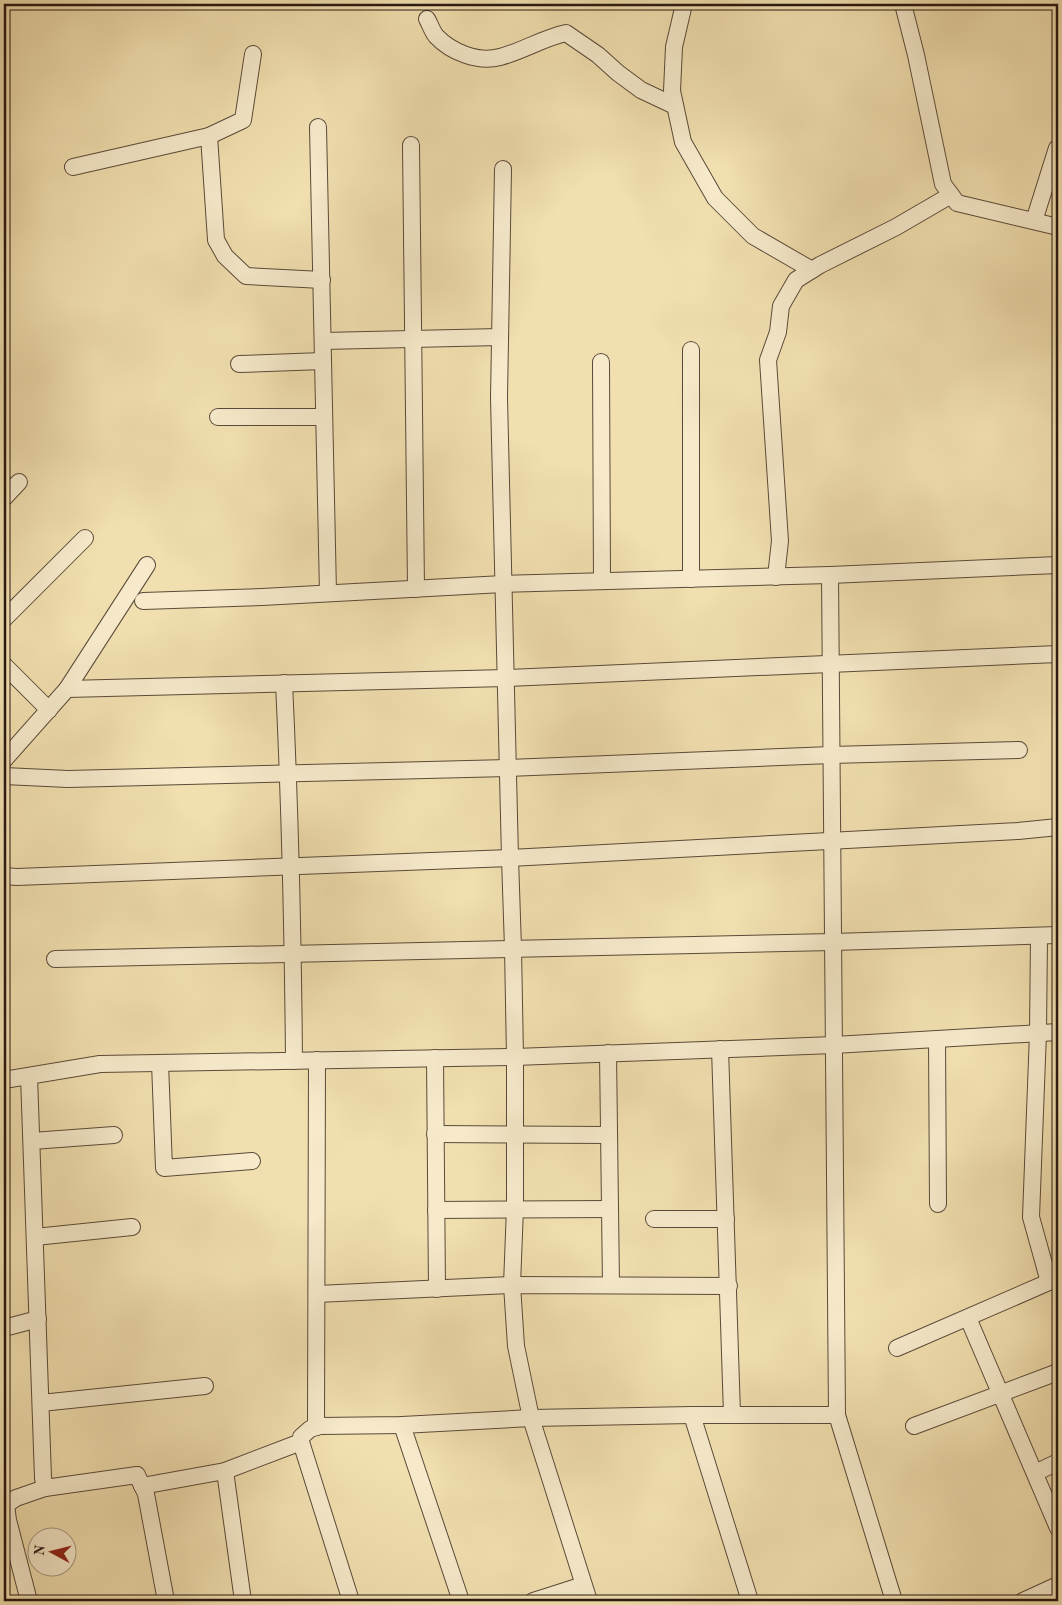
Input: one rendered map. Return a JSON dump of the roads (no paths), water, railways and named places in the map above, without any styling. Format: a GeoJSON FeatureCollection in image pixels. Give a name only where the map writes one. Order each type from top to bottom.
{"type":"FeatureCollection","features":[{"type":"Feature","properties":{"kind":"street"},"geometry":{"type":"LineString","coordinates":[[684,4],[674,47],[672,68],[672,91],[683,142],[715,198],[753,236],[812,270]]}},
{"type":"Feature","properties":{"kind":"street"},"geometry":{"type":"LineString","coordinates":[[904,4],[943,184],[957,203],[1058,226]]}},
{"type":"Feature","properties":{"kind":"street"},"geometry":{"type":"LineString","coordinates":[[427,19],[436,35],[453,50],[465,55],[487,59],[499,58],[566,33],[598,55],[641,90],[675,106]]}},
{"type":"Feature","properties":{"kind":"street"},"geometry":{"type":"LineString","coordinates":[[73,167],[209,136],[244,120],[253,54]]}},
{"type":"Feature","properties":{"kind":"street"},"geometry":{"type":"LineString","coordinates":[[318,127],[328,593]]}},
{"type":"Feature","properties":{"kind":"street"},"geometry":{"type":"LineString","coordinates":[[209,136],[216,240],[225,256],[246,276],[322,280]]}},
{"type":"Feature","properties":{"kind":"street"},"geometry":{"type":"LineString","coordinates":[[411,145],[416,589]]}},
{"type":"Feature","properties":{"kind":"street"},"geometry":{"type":"LineString","coordinates":[[1034,221],[1057,148]]}},
{"type":"Feature","properties":{"kind":"street"},"geometry":{"type":"LineString","coordinates":[[503,169],[499,398],[515,1057],[515,1208],[512,1285],[516,1346],[531,1418],[589,1601]]}},
{"type":"Feature","properties":{"kind":"street"},"geometry":{"type":"LineString","coordinates":[[776,576],[780,541],[768,360],[778,332],[781,306],[796,280],[896,227],[951,195]]}},
{"type":"Feature","properties":{"kind":"street"},"geometry":{"type":"LineString","coordinates":[[323,341],[500,337]]}},
{"type":"Feature","properties":{"kind":"street"},"geometry":{"type":"LineString","coordinates":[[691,350],[691,579]]}},
{"type":"Feature","properties":{"kind":"street"},"geometry":{"type":"LineString","coordinates":[[239,364],[323,361]]}},
{"type":"Feature","properties":{"kind":"street"},"geometry":{"type":"LineString","coordinates":[[601,362],[602,581]]}},
{"type":"Feature","properties":{"kind":"street"},"geometry":{"type":"LineString","coordinates":[[218,417],[324,416]]}},
{"type":"Feature","properties":{"kind":"street"},"geometry":{"type":"LineString","coordinates":[[4,498],[19,482]]}},
{"type":"Feature","properties":{"kind":"street"},"geometry":{"type":"LineString","coordinates":[[4,619],[85,538]]}},
{"type":"Feature","properties":{"kind":"street"},"geometry":{"type":"LineString","coordinates":[[4,760],[67,689],[146,565]]}},
{"type":"Feature","properties":{"kind":"street"},"geometry":{"type":"LineString","coordinates":[[143,601],[504,584],[830,575],[1058,565]]}},
{"type":"Feature","properties":{"kind":"street"},"geometry":{"type":"LineString","coordinates":[[830,575],[837,1415],[894,1601]]}},
{"type":"Feature","properties":{"kind":"street"},"geometry":{"type":"LineString","coordinates":[[67,689],[506,678],[1058,654]]}},
{"type":"Feature","properties":{"kind":"street"},"geometry":{"type":"LineString","coordinates":[[4,665],[48,710]]}},
{"type":"Feature","properties":{"kind":"street"},"geometry":{"type":"LineString","coordinates":[[284,683],[293,953],[294,1061]]}},
{"type":"Feature","properties":{"kind":"street"},"geometry":{"type":"LineString","coordinates":[[4,776],[68,779],[508,768],[831,755],[1019,750]]}},
{"type":"Feature","properties":{"kind":"street"},"geometry":{"type":"LineString","coordinates":[[4,876],[510,858],[1018,832],[1058,827]]}},
{"type":"Feature","properties":{"kind":"street"},"geometry":{"type":"LineString","coordinates":[[55,959],[833,942],[1058,935]]}},
{"type":"Feature","properties":{"kind":"street"},"geometry":{"type":"LineString","coordinates":[[898,1348],[1049,1282],[1031,1218],[1038,1033],[1039,936]]}},
{"type":"Feature","properties":{"kind":"street"},"geometry":{"type":"LineString","coordinates":[[4,1080],[100,1064],[515,1057],[834,1045],[1058,1032]]}},
{"type":"Feature","properties":{"kind":"street"},"geometry":{"type":"LineString","coordinates":[[937,1039],[938,1204]]}},
{"type":"Feature","properties":{"kind":"street"},"geometry":{"type":"LineString","coordinates":[[720,1049],[732,1414]]}},
{"type":"Feature","properties":{"kind":"street"},"geometry":{"type":"LineString","coordinates":[[608,1053],[611,1285]]}},
{"type":"Feature","properties":{"kind":"street"},"geometry":{"type":"LineString","coordinates":[[435,1058],[437,1289]]}},
{"type":"Feature","properties":{"kind":"street"},"geometry":{"type":"LineString","coordinates":[[316,1427],[317,1060]]}},
{"type":"Feature","properties":{"kind":"street"},"geometry":{"type":"LineString","coordinates":[[160,1063],[164,1168],[252,1161]]}},
{"type":"Feature","properties":{"kind":"street"},"geometry":{"type":"LineString","coordinates":[[29,1076],[43,1478],[45,1488]]}},
{"type":"Feature","properties":{"kind":"street"},"geometry":{"type":"LineString","coordinates":[[436,1134],[609,1134]]}},
{"type":"Feature","properties":{"kind":"street"},"geometry":{"type":"LineString","coordinates":[[32,1141],[114,1135]]}},
{"type":"Feature","properties":{"kind":"street"},"geometry":{"type":"LineString","coordinates":[[436,1210],[515,1208],[610,1209]]}},
{"type":"Feature","properties":{"kind":"street"},"geometry":{"type":"LineString","coordinates":[[654,1219],[726,1219]]}},
{"type":"Feature","properties":{"kind":"street"},"geometry":{"type":"LineString","coordinates":[[35,1237],[132,1228]]}},
{"type":"Feature","properties":{"kind":"street"},"geometry":{"type":"LineString","coordinates":[[317,1294],[512,1285],[729,1286]]}},
{"type":"Feature","properties":{"kind":"street"},"geometry":{"type":"LineString","coordinates":[[968,1318],[1058,1528]]}},
{"type":"Feature","properties":{"kind":"street"},"geometry":{"type":"LineString","coordinates":[[4,1328],[38,1320]]}},
{"type":"Feature","properties":{"kind":"street"},"geometry":{"type":"LineString","coordinates":[[914,1426],[1058,1372]]}},
{"type":"Feature","properties":{"kind":"street"},"geometry":{"type":"LineString","coordinates":[[41,1403],[205,1386]]}},
{"type":"Feature","properties":{"kind":"street"},"geometry":{"type":"LineString","coordinates":[[350,1601],[301,1442],[301,1437],[310,1429],[320,1426],[402,1425],[531,1418],[692,1414],[837,1415]]}},
{"type":"Feature","properties":{"kind":"street"},"geometry":{"type":"LineString","coordinates":[[692,1414],[750,1601]]}},
{"type":"Feature","properties":{"kind":"street"},"geometry":{"type":"LineString","coordinates":[[402,1425],[462,1601]]}},
{"type":"Feature","properties":{"kind":"street"},"geometry":{"type":"LineString","coordinates":[[142,1486],[224,1471],[301,1442]]}},
{"type":"Feature","properties":{"kind":"street"},"geometry":{"type":"LineString","coordinates":[[1035,1473],[1058,1462]]}},
{"type":"Feature","properties":{"kind":"street"},"geometry":{"type":"LineString","coordinates":[[224,1471],[243,1601]]}},
{"type":"Feature","properties":{"kind":"street"},"geometry":{"type":"LineString","coordinates":[[29,1601],[8,1520],[6,1505],[16,1498],[45,1488],[137,1475],[146,1494],[166,1601]]}},
{"type":"Feature","properties":{"kind":"street"},"geometry":{"type":"LineString","coordinates":[[533,1601],[583,1585]]}},
{"type":"Feature","properties":{"kind":"street"},"geometry":{"type":"LineString","coordinates":[[1023,1601],[1058,1585]]}}]}
